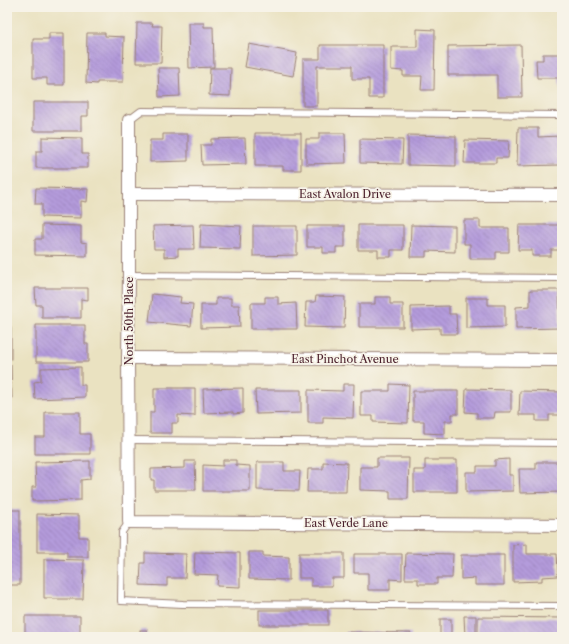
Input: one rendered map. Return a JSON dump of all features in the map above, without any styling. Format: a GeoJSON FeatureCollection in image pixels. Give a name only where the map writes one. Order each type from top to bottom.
{"type":"FeatureCollection","features":[{"type":"Feature","properties":{"kind":"street","name":"North 50th Place"},"geometry":{"type":"LineString","coordinates":[[128,120],[130,522]]}},
{"type":"Feature","properties":{"kind":"street","name":"East Avalon Drive"},"geometry":{"type":"LineString","coordinates":[[129,194],[562,195]]}},
{"type":"Feature","properties":{"kind":"street","name":"East Pinchot Avenue"},"geometry":{"type":"LineString","coordinates":[[128,358],[562,360]]}},
{"type":"Feature","properties":{"kind":"street","name":"East Verde Lane"},"geometry":{"type":"LineString","coordinates":[[130,522],[562,525]]}},
{"type":"Feature","properties":{"kind":"lane"},"geometry":{"type":"LineString","coordinates":[[128,120],[141,111],[562,115]]}},
{"type":"Feature","properties":{"kind":"lane"},"geometry":{"type":"LineString","coordinates":[[129,275],[562,278]]}},
{"type":"Feature","properties":{"kind":"lane"},"geometry":{"type":"LineString","coordinates":[[129,440],[562,443]]}},
{"type":"Feature","properties":{"kind":"lane"},"geometry":{"type":"LineString","coordinates":[[130,522],[122,532],[121,601],[184,604],[562,606]]}},
{"type":"Feature","properties":{"kind":"building"},"geometry":{"type":"Polygon","coordinates":[[[137,23],[153,23],[152,26],[162,26],[161,63],[136,63],[137,23]]]}},
{"type":"Feature","properties":{"kind":"building"},"geometry":{"type":"Polygon","coordinates":[[[188,23],[204,23],[204,27],[213,27],[214,67],[189,68],[188,23]]]}},
{"type":"Feature","properties":{"kind":"building"},"geometry":{"type":"Polygon","coordinates":[[[417,29],[435,30],[434,90],[421,90],[422,76],[403,76],[403,71],[391,70],[391,47],[417,47],[417,29]]]}},
{"type":"Feature","properties":{"kind":"building"},"geometry":{"type":"Polygon","coordinates":[[[49,33],[64,33],[64,85],[47,85],[47,78],[33,78],[33,39],[49,39],[49,33]]]}},
{"type":"Feature","properties":{"kind":"building"},"geometry":{"type":"Polygon","coordinates":[[[87,33],[105,33],[105,36],[124,37],[123,82],[97,82],[97,84],[86,83],[87,33]]]}},
{"type":"Feature","properties":{"kind":"building"},"geometry":{"type":"Polygon","coordinates":[[[249,44],[297,53],[293,76],[245,67],[249,44]]]}},
{"type":"Feature","properties":{"kind":"building"},"geometry":{"type":"Polygon","coordinates":[[[320,45],[383,45],[383,98],[369,98],[369,79],[352,79],[352,66],[317,66],[317,106],[303,106],[303,59],[320,59],[320,45]]]}},
{"type":"Feature","properties":{"kind":"building"},"geometry":{"type":"Polygon","coordinates":[[[521,45],[522,97],[497,97],[497,75],[448,75],[448,46],[521,45]]]}},
{"type":"Feature","properties":{"kind":"building"},"geometry":{"type":"Polygon","coordinates":[[[543,54],[562,54],[562,88],[560,88],[559,78],[537,78],[536,60],[543,60],[543,54]]]}},
{"type":"Feature","properties":{"kind":"building"},"geometry":{"type":"Polygon","coordinates":[[[158,68],[179,68],[180,96],[159,97],[158,68]]]}},
{"type":"Feature","properties":{"kind":"building"},"geometry":{"type":"Polygon","coordinates":[[[210,68],[231,68],[230,96],[209,95],[210,68]]]}},
{"type":"Feature","properties":{"kind":"building"},"geometry":{"type":"Polygon","coordinates":[[[33,102],[88,102],[88,116],[81,116],[81,131],[33,131],[33,102]]]}},
{"type":"Feature","properties":{"kind":"building"},"geometry":{"type":"Polygon","coordinates":[[[518,128],[538,128],[538,137],[560,136],[560,165],[517,166],[518,128]]]}},
{"type":"Feature","properties":{"kind":"building"},"geometry":{"type":"Polygon","coordinates":[[[255,133],[301,133],[301,170],[283,170],[283,166],[255,166],[255,133]]]}},
{"type":"Feature","properties":{"kind":"building"},"geometry":{"type":"Polygon","coordinates":[[[319,133],[345,133],[346,163],[306,164],[306,139],[319,139],[319,133]]]}},
{"type":"Feature","properties":{"kind":"building"},"geometry":{"type":"Polygon","coordinates":[[[163,134],[188,134],[188,161],[150,162],[150,140],[163,140],[163,134]]]}},
{"type":"Feature","properties":{"kind":"building"},"geometry":{"type":"Polygon","coordinates":[[[408,135],[456,136],[456,166],[408,165],[408,135]]]}},
{"type":"Feature","properties":{"kind":"building"},"geometry":{"type":"Polygon","coordinates":[[[42,137],[82,138],[82,154],[88,154],[88,168],[36,168],[36,151],[42,151],[42,137]]]}},
{"type":"Feature","properties":{"kind":"building"},"geometry":{"type":"Polygon","coordinates":[[[245,138],[246,164],[202,165],[201,145],[211,145],[211,139],[245,138]]]}},
{"type":"Feature","properties":{"kind":"building"},"geometry":{"type":"Polygon","coordinates":[[[360,139],[403,140],[402,164],[360,163],[360,139]]]}},
{"type":"Feature","properties":{"kind":"building"},"geometry":{"type":"Polygon","coordinates":[[[465,140],[509,141],[508,158],[496,158],[496,163],[464,163],[465,140]]]}},
{"type":"Feature","properties":{"kind":"building"},"geometry":{"type":"Polygon","coordinates":[[[36,188],[88,189],[87,202],[81,201],[81,218],[42,217],[42,204],[35,204],[36,188]]]}},
{"type":"Feature","properties":{"kind":"building"},"geometry":{"type":"Polygon","coordinates":[[[464,220],[480,220],[480,228],[509,228],[509,252],[496,252],[496,259],[470,259],[470,244],[464,244],[464,220]]]}},
{"type":"Feature","properties":{"kind":"building"},"geometry":{"type":"Polygon","coordinates":[[[201,224],[241,226],[240,249],[200,248],[201,224]]]}},
{"type":"Feature","properties":{"kind":"building"},"geometry":{"type":"Polygon","coordinates":[[[42,225],[81,226],[81,242],[87,243],[87,256],[35,255],[35,239],[42,239],[42,225]]]}},
{"type":"Feature","properties":{"kind":"building"},"geometry":{"type":"Polygon","coordinates":[[[193,225],[194,249],[178,249],[178,256],[164,257],[164,249],[154,249],[153,226],[193,225]]]}},
{"type":"Feature","properties":{"kind":"building"},"geometry":{"type":"Polygon","coordinates":[[[358,225],[403,225],[403,250],[391,250],[391,257],[378,257],[378,250],[358,250],[358,225]]]}},
{"type":"Feature","properties":{"kind":"building"},"geometry":{"type":"Polygon","coordinates":[[[411,225],[455,226],[455,252],[426,251],[426,257],[410,257],[411,225]]]}},
{"type":"Feature","properties":{"kind":"building"},"geometry":{"type":"Polygon","coordinates":[[[519,225],[560,225],[559,250],[551,250],[551,256],[532,256],[532,250],[518,250],[519,225]]]}},
{"type":"Feature","properties":{"kind":"building"},"geometry":{"type":"Polygon","coordinates":[[[253,226],[297,226],[297,255],[253,256],[253,226]]]}},
{"type":"Feature","properties":{"kind":"building"},"geometry":{"type":"Polygon","coordinates":[[[307,226],[345,226],[345,247],[336,247],[336,253],[323,253],[323,247],[307,247],[307,226]]]}},
{"type":"Feature","properties":{"kind":"building"},"geometry":{"type":"Polygon","coordinates":[[[35,288],[88,288],[88,300],[81,299],[81,318],[42,318],[42,305],[36,305],[35,288]]]}},
{"type":"Feature","properties":{"kind":"building"},"geometry":{"type":"Polygon","coordinates":[[[530,290],[559,290],[560,328],[516,329],[516,307],[530,306],[530,290]]]}},
{"type":"Feature","properties":{"kind":"building"},"geometry":{"type":"Polygon","coordinates":[[[152,294],[181,297],[180,303],[193,304],[191,326],[149,322],[152,294]]]}},
{"type":"Feature","properties":{"kind":"building"},"geometry":{"type":"Polygon","coordinates":[[[316,296],[345,297],[344,328],[305,327],[306,302],[315,302],[316,296]]]}},
{"type":"Feature","properties":{"kind":"building"},"geometry":{"type":"Polygon","coordinates":[[[265,297],[278,297],[278,304],[296,303],[297,329],[251,329],[251,303],[265,303],[265,297]]]}},
{"type":"Feature","properties":{"kind":"building"},"geometry":{"type":"Polygon","coordinates":[[[375,297],[390,297],[390,304],[403,304],[403,327],[359,327],[359,304],[375,304],[375,297]]]}},
{"type":"Feature","properties":{"kind":"building"},"geometry":{"type":"Polygon","coordinates":[[[216,298],[231,298],[231,305],[239,305],[240,327],[201,328],[201,305],[216,305],[216,298]]]}},
{"type":"Feature","properties":{"kind":"building"},"geometry":{"type":"Polygon","coordinates":[[[466,298],[488,298],[488,305],[505,305],[505,327],[466,328],[466,298]]]}},
{"type":"Feature","properties":{"kind":"building"},"geometry":{"type":"Polygon","coordinates":[[[449,306],[449,314],[456,314],[457,334],[440,334],[440,328],[411,329],[411,307],[449,306]]]}},
{"type":"Feature","properties":{"kind":"building"},"geometry":{"type":"Polygon","coordinates":[[[36,325],[85,325],[85,344],[88,344],[88,362],[36,362],[36,325]]]}},
{"type":"Feature","properties":{"kind":"building"},"geometry":{"type":"Polygon","coordinates":[[[7,327],[11,327],[11,359],[7,359],[7,327]]]}},
{"type":"Feature","properties":{"kind":"building"},"geometry":{"type":"Polygon","coordinates":[[[7,365],[11,365],[12,398],[7,398],[7,365]]]}},
{"type":"Feature","properties":{"kind":"building"},"geometry":{"type":"Polygon","coordinates":[[[81,367],[81,385],[85,385],[85,397],[35,399],[34,382],[41,381],[41,368],[81,367]]]}},
{"type":"Feature","properties":{"kind":"building"},"geometry":{"type":"Polygon","coordinates":[[[343,384],[354,384],[353,418],[323,417],[323,423],[308,423],[308,390],[343,391],[343,384]]]}},
{"type":"Feature","properties":{"kind":"building"},"geometry":{"type":"Polygon","coordinates":[[[390,384],[409,385],[408,423],[373,422],[373,416],[361,416],[361,391],[390,391],[390,384]]]}},
{"type":"Feature","properties":{"kind":"building"},"geometry":{"type":"Polygon","coordinates":[[[154,388],[195,388],[195,416],[178,415],[178,423],[172,423],[172,433],[150,433],[150,412],[154,412],[154,388]]]}},
{"type":"Feature","properties":{"kind":"building"},"geometry":{"type":"Polygon","coordinates":[[[243,388],[243,413],[204,413],[203,389],[243,388]]]}},
{"type":"Feature","properties":{"kind":"building"},"geometry":{"type":"Polygon","coordinates":[[[466,389],[511,390],[511,412],[495,412],[494,418],[477,418],[477,413],[465,412],[466,389]]]}},
{"type":"Feature","properties":{"kind":"building"},"geometry":{"type":"Polygon","coordinates":[[[255,390],[301,390],[301,413],[256,414],[255,390]]]}},
{"type":"Feature","properties":{"kind":"building"},"geometry":{"type":"Polygon","coordinates":[[[413,391],[458,391],[458,414],[452,414],[452,421],[445,421],[445,434],[424,433],[424,421],[413,421],[413,391]]]}},
{"type":"Feature","properties":{"kind":"building"},"geometry":{"type":"Polygon","coordinates":[[[520,391],[562,392],[562,415],[549,415],[549,421],[536,421],[536,415],[519,415],[520,391]]]}},
{"type":"Feature","properties":{"kind":"building"},"geometry":{"type":"Polygon","coordinates":[[[45,412],[80,412],[80,434],[90,434],[90,454],[35,454],[35,437],[45,437],[45,412]]]}},
{"type":"Feature","properties":{"kind":"building"},"geometry":{"type":"Polygon","coordinates":[[[377,458],[409,458],[408,499],[390,499],[390,491],[360,490],[360,467],[377,467],[377,458]]]}},
{"type":"Feature","properties":{"kind":"building"},"geometry":{"type":"Polygon","coordinates":[[[509,459],[509,475],[513,475],[513,491],[466,492],[466,472],[477,472],[477,466],[495,466],[495,460],[509,459]]]}},
{"type":"Feature","properties":{"kind":"building"},"geometry":{"type":"Polygon","coordinates":[[[223,460],[236,460],[236,465],[250,466],[250,491],[203,491],[203,465],[223,466],[223,460]]]}},
{"type":"Feature","properties":{"kind":"building"},"geometry":{"type":"Polygon","coordinates":[[[425,460],[457,460],[457,492],[414,492],[414,470],[425,470],[425,460]]]}},
{"type":"Feature","properties":{"kind":"building"},"geometry":{"type":"Polygon","coordinates":[[[90,461],[90,479],[81,480],[81,500],[32,501],[32,487],[36,487],[35,462],[90,461]]]}},
{"type":"Feature","properties":{"kind":"building"},"geometry":{"type":"Polygon","coordinates":[[[185,461],[195,461],[196,490],[154,490],[154,480],[151,480],[151,469],[185,468],[185,461]]]}},
{"type":"Feature","properties":{"kind":"building"},"geometry":{"type":"Polygon","coordinates":[[[257,462],[284,462],[284,471],[300,471],[299,491],[257,490],[257,462]]]}},
{"type":"Feature","properties":{"kind":"building"},"geometry":{"type":"Polygon","coordinates":[[[323,462],[347,463],[346,492],[307,492],[308,469],[323,469],[323,462]]]}},
{"type":"Feature","properties":{"kind":"building"},"geometry":{"type":"Polygon","coordinates":[[[536,462],[562,462],[562,492],[520,493],[519,469],[536,469],[536,462]]]}},
{"type":"Feature","properties":{"kind":"building"},"geometry":{"type":"Polygon","coordinates":[[[9,510],[20,510],[20,585],[9,585],[9,510]]]}},
{"type":"Feature","properties":{"kind":"building"},"geometry":{"type":"Polygon","coordinates":[[[37,514],[79,515],[79,537],[88,537],[88,557],[67,557],[67,552],[37,552],[37,514]]]}},
{"type":"Feature","properties":{"kind":"building"},"geometry":{"type":"Polygon","coordinates":[[[527,544],[527,554],[557,554],[558,576],[542,577],[542,581],[513,582],[513,545],[527,544]]]}},
{"type":"Feature","properties":{"kind":"building"},"geometry":{"type":"Polygon","coordinates":[[[195,552],[240,553],[240,587],[217,586],[218,575],[194,574],[195,552]]]}},
{"type":"Feature","properties":{"kind":"building"},"geometry":{"type":"Polygon","coordinates":[[[249,552],[263,552],[263,556],[289,557],[289,580],[249,579],[249,552]]]}},
{"type":"Feature","properties":{"kind":"building"},"geometry":{"type":"Polygon","coordinates":[[[145,553],[186,554],[185,578],[167,578],[167,586],[140,585],[141,563],[145,563],[145,553]]]}},
{"type":"Feature","properties":{"kind":"building"},"geometry":{"type":"Polygon","coordinates":[[[299,553],[344,553],[344,578],[332,578],[332,586],[311,586],[311,578],[299,578],[299,553]]]}},
{"type":"Feature","properties":{"kind":"building"},"geometry":{"type":"Polygon","coordinates":[[[406,553],[453,554],[452,578],[437,578],[437,584],[418,584],[418,579],[405,579],[406,553]]]}},
{"type":"Feature","properties":{"kind":"building"},"geometry":{"type":"Polygon","coordinates":[[[354,554],[402,554],[402,580],[390,579],[390,590],[368,590],[368,573],[354,573],[354,554]]]}},
{"type":"Feature","properties":{"kind":"building"},"geometry":{"type":"Polygon","coordinates":[[[461,555],[504,555],[504,585],[475,585],[475,578],[461,579],[461,555]]]}},
{"type":"Feature","properties":{"kind":"building"},"geometry":{"type":"Polygon","coordinates":[[[44,559],[84,560],[83,599],[44,598],[44,559]]]}},
{"type":"Feature","properties":{"kind":"building"},"geometry":{"type":"Polygon","coordinates":[[[259,610],[328,610],[328,625],[259,625],[259,610]]]}},
{"type":"Feature","properties":{"kind":"building"},"geometry":{"type":"Polygon","coordinates":[[[25,616],[80,616],[80,636],[25,637],[25,616]]]}},
{"type":"Feature","properties":{"kind":"building"},"geometry":{"type":"Polygon","coordinates":[[[464,616],[476,616],[476,637],[465,637],[464,616]]]}},
{"type":"Feature","properties":{"kind":"building"},"geometry":{"type":"Polygon","coordinates":[[[478,617],[562,618],[562,637],[478,637],[478,617]]]}},
{"type":"Feature","properties":{"kind":"building"},"geometry":{"type":"Polygon","coordinates":[[[440,619],[451,619],[451,637],[440,637],[440,619]]]}},
{"type":"Feature","properties":{"kind":"building"},"geometry":{"type":"Polygon","coordinates":[[[140,630],[147,630],[147,637],[140,637],[140,630]]]}},
{"type":"Feature","properties":{"kind":"building"},"geometry":{"type":"Polygon","coordinates":[[[346,632],[411,633],[411,637],[346,637],[346,632]]]}}]}
